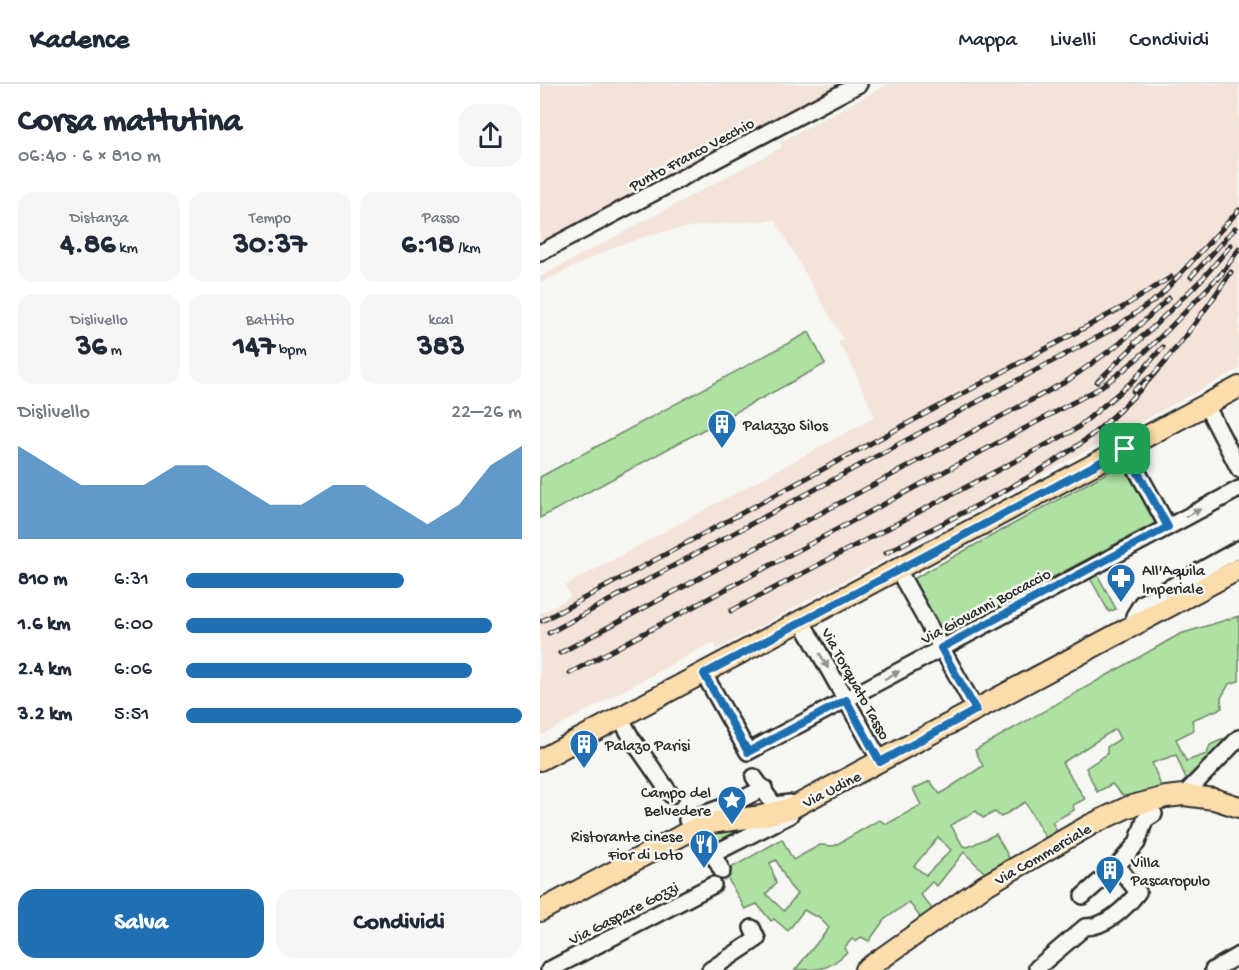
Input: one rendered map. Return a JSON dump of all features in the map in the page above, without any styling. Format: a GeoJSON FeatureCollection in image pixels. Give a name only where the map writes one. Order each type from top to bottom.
{"type":"FeatureCollection","features":[{"type":"Feature","properties":{"kind":"main road"},"geometry":{"type":"LineString","coordinates":[[540,760],[1239,387]]}},
{"type":"Feature","properties":{"kind":"main road","name":"Via Udine"},"geometry":{"type":"LineString","coordinates":[[540,912],[703,824],[762,816],[792,808],[1239,569]]}},
{"type":"Feature","properties":{"kind":"main road","name":"Via Commerciale"},"geometry":{"type":"LineString","coordinates":[[866,970],[984,886],[1089,825],[1128,807],[1174,799],[1214,799],[1239,807]]}},
{"type":"Feature","properties":{"kind":"street","name":"Punto Franco Vecchio"},"geometry":{"type":"LineString","coordinates":[[540,253],[859,84]]}},
{"type":"Feature","properties":{"kind":"street"},"geometry":{"type":"LineString","coordinates":[[1206,405],[1239,469]]}},
{"type":"Feature","properties":{"kind":"street"},"geometry":{"type":"LineString","coordinates":[[1125,449],[1168,527]]}},
{"type":"Feature","properties":{"kind":"street","name":"Via Giovanni Boccaccio"},"geometry":{"type":"LineString","coordinates":[[704,674],[748,752],[1239,489]]}},
{"type":"Feature","properties":{"kind":"street"},"geometry":{"type":"LineString","coordinates":[[1135,626],[1134,616],[1142,603],[1239,549]]}},
{"type":"Feature","properties":{"kind":"street"},"geometry":{"type":"LineString","coordinates":[[898,570],[976,710]]}},
{"type":"Feature","properties":{"kind":"street","name":"Via Torquato Tasso"},"geometry":{"type":"LineString","coordinates":[[802,622],[880,762]]}},
{"type":"Feature","properties":{"kind":"street"},"geometry":{"type":"LineString","coordinates":[[620,717],[632,739],[671,795]]}},
{"type":"Feature","properties":{"kind":"street"},"geometry":{"type":"LineString","coordinates":[[1174,799],[1239,738]]}},
{"type":"Feature","properties":{"kind":"street"},"geometry":{"type":"LineString","coordinates":[[712,854],[794,812],[793,810],[774,805],[759,782],[691,824],[722,871]]}},
{"type":"Feature","properties":{"kind":"street"},"geometry":{"type":"LineString","coordinates":[[1083,896],[1132,852],[1145,820],[1154,814]]}},
{"type":"Feature","properties":{"kind":"street"},"geometry":{"type":"LineString","coordinates":[[1037,968],[1085,927],[1095,927],[1132,900],[1138,892],[1117,866]]}},
{"type":"Feature","properties":{"kind":"street","name":"Via Gaspare Gozzi"},"geometry":{"type":"LineString","coordinates":[[549,970],[713,885]]}},
{"type":"Feature","properties":{"kind":"street"},"geometry":{"type":"LineString","coordinates":[[710,970],[757,939],[752,928]]}},
{"type":"Feature","properties":{"kind":"street"},"geometry":{"type":"LineString","coordinates":[[1213,970],[1239,955]]}},
{"type":"Feature","properties":{"kind":"shaded area"},"geometry":{"type":"Polygon","coordinates":[[[540,84],[843,84],[540,244],[540,84]]]}},
{"type":"Feature","properties":{"kind":"shaded area"},"geometry":{"type":"Polygon","coordinates":[[[888,84],[1239,84],[1239,369],[717,649],[714,643],[711,643],[540,736],[540,614],[571,597],[565,586],[875,417],[848,357],[838,343],[843,339],[775,220],[696,226],[656,233],[614,247],[540,283],[540,277],[782,147],[780,142],[888,84]]]}},
{"type":"Feature","properties":{"kind":"green space"},"geometry":{"type":"Polygon","coordinates":[[[809,332],[825,364],[540,518],[540,477],[809,332]]]}},
{"type":"Feature","properties":{"kind":"green space"},"geometry":{"type":"Polygon","coordinates":[[[1123,464],[1155,523],[944,635],[913,579],[1123,464]]]}},
{"type":"Feature","properties":{"kind":"green space"},"geometry":{"type":"Polygon","coordinates":[[[1097,574],[1116,609],[1109,612],[1090,578],[1097,574]]]}},
{"type":"Feature","properties":{"kind":"green space"},"geometry":{"type":"Polygon","coordinates":[[[1239,616],[1239,681],[1229,684],[1221,698],[1222,708],[1192,720],[1194,730],[1176,739],[1186,761],[1207,754],[1210,745],[1230,736],[1186,779],[1176,755],[1152,763],[1163,791],[1128,801],[1112,784],[1097,792],[1086,768],[1107,754],[1107,747],[1120,739],[1115,729],[1062,763],[1085,799],[1073,805],[1074,810],[1052,822],[1060,837],[1049,844],[1025,802],[1001,817],[995,812],[983,818],[976,811],[951,825],[963,846],[968,847],[996,834],[1013,865],[990,878],[964,852],[937,886],[932,882],[920,894],[934,911],[922,920],[909,902],[884,920],[869,941],[861,937],[856,942],[852,939],[844,948],[847,952],[824,968],[795,970],[829,928],[818,916],[804,910],[788,931],[774,919],[771,921],[757,904],[745,909],[724,872],[782,839],[793,860],[820,845],[834,846],[879,820],[887,824],[921,805],[913,789],[930,781],[940,794],[983,766],[975,750],[1180,634],[1239,616]],[[938,837],[914,866],[926,875],[951,850],[938,837]],[[776,860],[770,863],[776,883],[766,894],[784,911],[797,894],[789,885],[776,860]]]}},
{"type":"Feature","properties":{"kind":"green space"},"geometry":{"type":"Polygon","coordinates":[[[754,821],[712,846],[703,831],[754,821]]]}},
{"type":"Feature","properties":{"kind":"railway"},"geometry":{"type":"LineString","coordinates":[[549,633],[1116,327],[1160,296],[1239,210]]}},
{"type":"Feature","properties":{"kind":"railway"},"geometry":{"type":"LineString","coordinates":[[1191,277],[1235,228]]}},
{"type":"Feature","properties":{"kind":"railway"},"geometry":{"type":"LineString","coordinates":[[1097,382],[1204,277],[1231,245]]}},
{"type":"Feature","properties":{"kind":"railway"},"geometry":{"type":"LineString","coordinates":[[1218,279],[1239,249]]}},
{"type":"Feature","properties":{"kind":"railway"},"geometry":{"type":"LineString","coordinates":[[886,553],[1025,479],[1093,434],[1116,414],[1158,369],[1231,272]]}},
{"type":"Feature","properties":{"kind":"railway"},"geometry":{"type":"LineString","coordinates":[[570,673],[1096,390],[1147,350],[1221,274]]}},
{"type":"Feature","properties":{"kind":"railway"},"geometry":{"type":"LineString","coordinates":[[542,621],[1123,307],[1171,277]]}},
{"type":"Feature","properties":{"kind":"railway"},"geometry":{"type":"LineString","coordinates":[[560,653],[1067,381],[1119,344],[1169,298]]}},
{"type":"Feature","properties":{"kind":"railway"},"geometry":{"type":"LineString","coordinates":[[1134,343],[1153,328]]}},
{"type":"Feature","properties":{"kind":"railway"},"geometry":{"type":"LineString","coordinates":[[731,611],[1076,429],[1134,380],[1163,347]]}},
{"type":"Feature","properties":{"kind":"railway"},"geometry":{"type":"LineString","coordinates":[[1133,391],[1150,377]]}},
{"type":"Feature","properties":{"kind":"place","name":"Palazzo Silos"},"geometry":{"type":"Point","coordinates":[722,450]}},
{"type":"Feature","properties":{"kind":"place","name":"All'Aquila Imperiale"},"geometry":{"type":"Point","coordinates":[1121,604]}},
{"type":"Feature","properties":{"kind":"place","name":"Palazo Parisi"},"geometry":{"type":"Point","coordinates":[584,770]}},
{"type":"Feature","properties":{"kind":"place","name":"Campo del Belvedere"},"geometry":{"type":"Point","coordinates":[732,826]}},
{"type":"Feature","properties":{"kind":"place","name":"Ristorante cinese Fior di Loto"},"geometry":{"type":"Point","coordinates":[704,870]}},
{"type":"Feature","properties":{"kind":"place","name":"Villa Pascaropulo"},"geometry":{"type":"Point","coordinates":[1110,896]}},
{"type":"Feature","properties":{"kind":"route"},"geometry":{"type":"LineString","coordinates":[[1125,449],[1168,527],[941,648],[976,710],[880,762],[846,700],[748,752],[704,674],[1125,449]]}}]}
